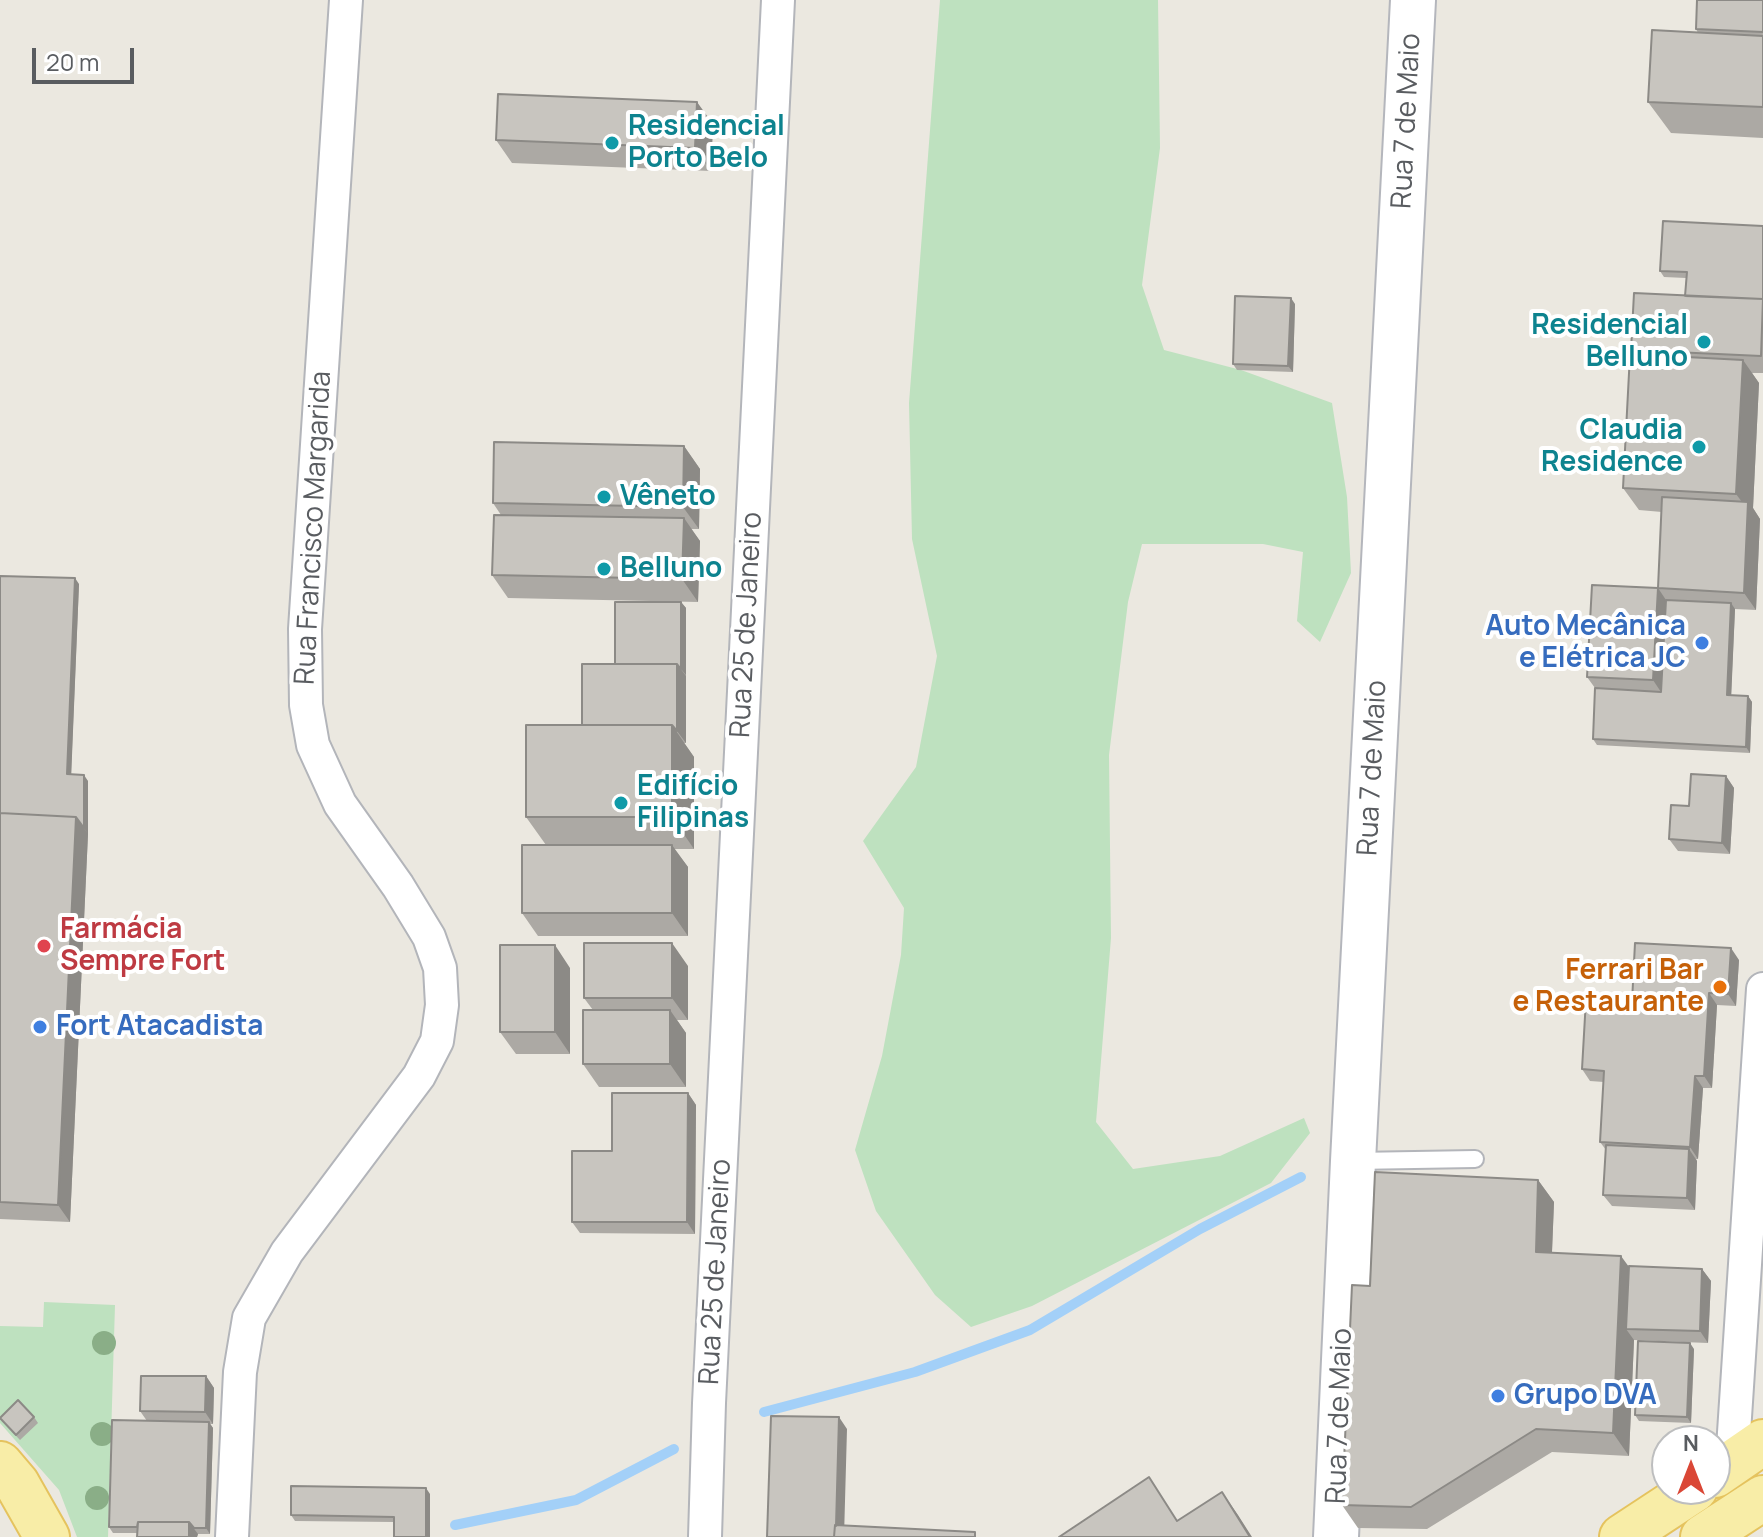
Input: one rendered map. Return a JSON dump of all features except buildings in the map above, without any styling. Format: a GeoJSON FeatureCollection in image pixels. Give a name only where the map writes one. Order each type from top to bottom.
{"type":"FeatureCollection","features":[{"type":"Feature","properties":{"kind":"main road"},"geometry":{"type":"LineString","coordinates":[[0,1464],[17,1484],[47,1537]]}},
{"type":"Feature","properties":{"kind":"main road"},"geometry":{"type":"LineString","coordinates":[[1703,1537],[1763,1498]]}},
{"type":"Feature","properties":{"kind":"main road"},"geometry":{"type":"LineString","coordinates":[[1622,1537],[1671,1505]]}},
{"type":"Feature","properties":{"kind":"street","name":"Rua Francisco Margarida"},"geometry":{"type":"LineString","coordinates":[[232,1537],[240,1372],[249,1318],[287,1252],[419,1076],[437,1041],[442,1005],[440,968],[429,937],[398,886],[340,804],[313,745],[306,705],[305,629],[346,0]]}},
{"type":"Feature","properties":{"kind":"street","name":"Rua 25 de Janeiro"},"geometry":{"type":"LineString","coordinates":[[705,1537],[778,0]]}},
{"type":"Feature","properties":{"kind":"street","name":"Rua 7 de Maio"},"geometry":{"type":"LineString","coordinates":[[1336,1537],[1413,0]]}},
{"type":"Feature","properties":{"kind":"street"},"geometry":{"type":"LineString","coordinates":[[1737,1460],[1763,989]]}},
{"type":"Feature","properties":{"kind":"lane"},"geometry":{"type":"LineString","coordinates":[[1353,1161],[1475,1159]]}},
{"type":"Feature","properties":{"kind":"green space"},"geometry":{"type":"Polygon","coordinates":[[[940,0],[1158,0],[1160,148],[1142,285],[1164,350],[1241,370],[1332,403],[1347,497],[1351,573],[1320,642],[1297,621],[1303,552],[1263,544],[1142,544],[1128,602],[1109,755],[1111,938],[1096,1122],[1133,1169],[1220,1156],[1304,1118],[1310,1133],[1271,1183],[1032,1306],[971,1327],[935,1295],[876,1211],[855,1150],[882,1056],[901,955],[904,908],[863,841],[916,767],[937,656],[912,539],[909,403],[940,0]]]}},
{"type":"Feature","properties":{"kind":"green space"},"geometry":{"type":"Polygon","coordinates":[[[44,1302],[115,1305],[108,1537],[77,1537],[59,1490],[0,1423],[0,1326],[43,1327],[44,1302]]]}},
{"type":"Feature","properties":{"kind":"waterway"},"geometry":{"type":"LineString","coordinates":[[764,1412],[915,1372],[1030,1330],[1200,1229],[1301,1177]]}},
{"type":"Feature","properties":{"kind":"waterway"},"geometry":{"type":"LineString","coordinates":[[455,1525],[576,1500],[674,1449]]}},
{"type":"Feature","properties":{"kind":"place","name":"Residencial Porto Belo"},"geometry":{"type":"Point","coordinates":[612,143]}},
{"type":"Feature","properties":{"kind":"place","name":"Residencial Belluno"},"geometry":{"type":"Point","coordinates":[1704,342]}},
{"type":"Feature","properties":{"kind":"place","name":"Claudia Residence"},"geometry":{"type":"Point","coordinates":[1699,447]}},
{"type":"Feature","properties":{"kind":"place","name":"Vêneto"},"geometry":{"type":"Point","coordinates":[604,497]}},
{"type":"Feature","properties":{"kind":"place","name":"Belluno"},"geometry":{"type":"Point","coordinates":[604,569]}},
{"type":"Feature","properties":{"kind":"place","name":"Auto Mecânica e Elétrica JC"},"geometry":{"type":"Point","coordinates":[1702,643]}},
{"type":"Feature","properties":{"kind":"place","name":"Edifício Filipinas"},"geometry":{"type":"Point","coordinates":[621,803]}},
{"type":"Feature","properties":{"kind":"place","name":"Farmácia Sempre Fort"},"geometry":{"type":"Point","coordinates":[44,946]}},
{"type":"Feature","properties":{"kind":"place","name":"Ferrari Bar e Restaurante"},"geometry":{"type":"Point","coordinates":[1720,987]}},
{"type":"Feature","properties":{"kind":"place","name":"Fort Atacadista"},"geometry":{"type":"Point","coordinates":[40,1027]}},
{"type":"Feature","properties":{"kind":"place","name":"Grupo DVA"},"geometry":{"type":"Point","coordinates":[1498,1396]}}]}
